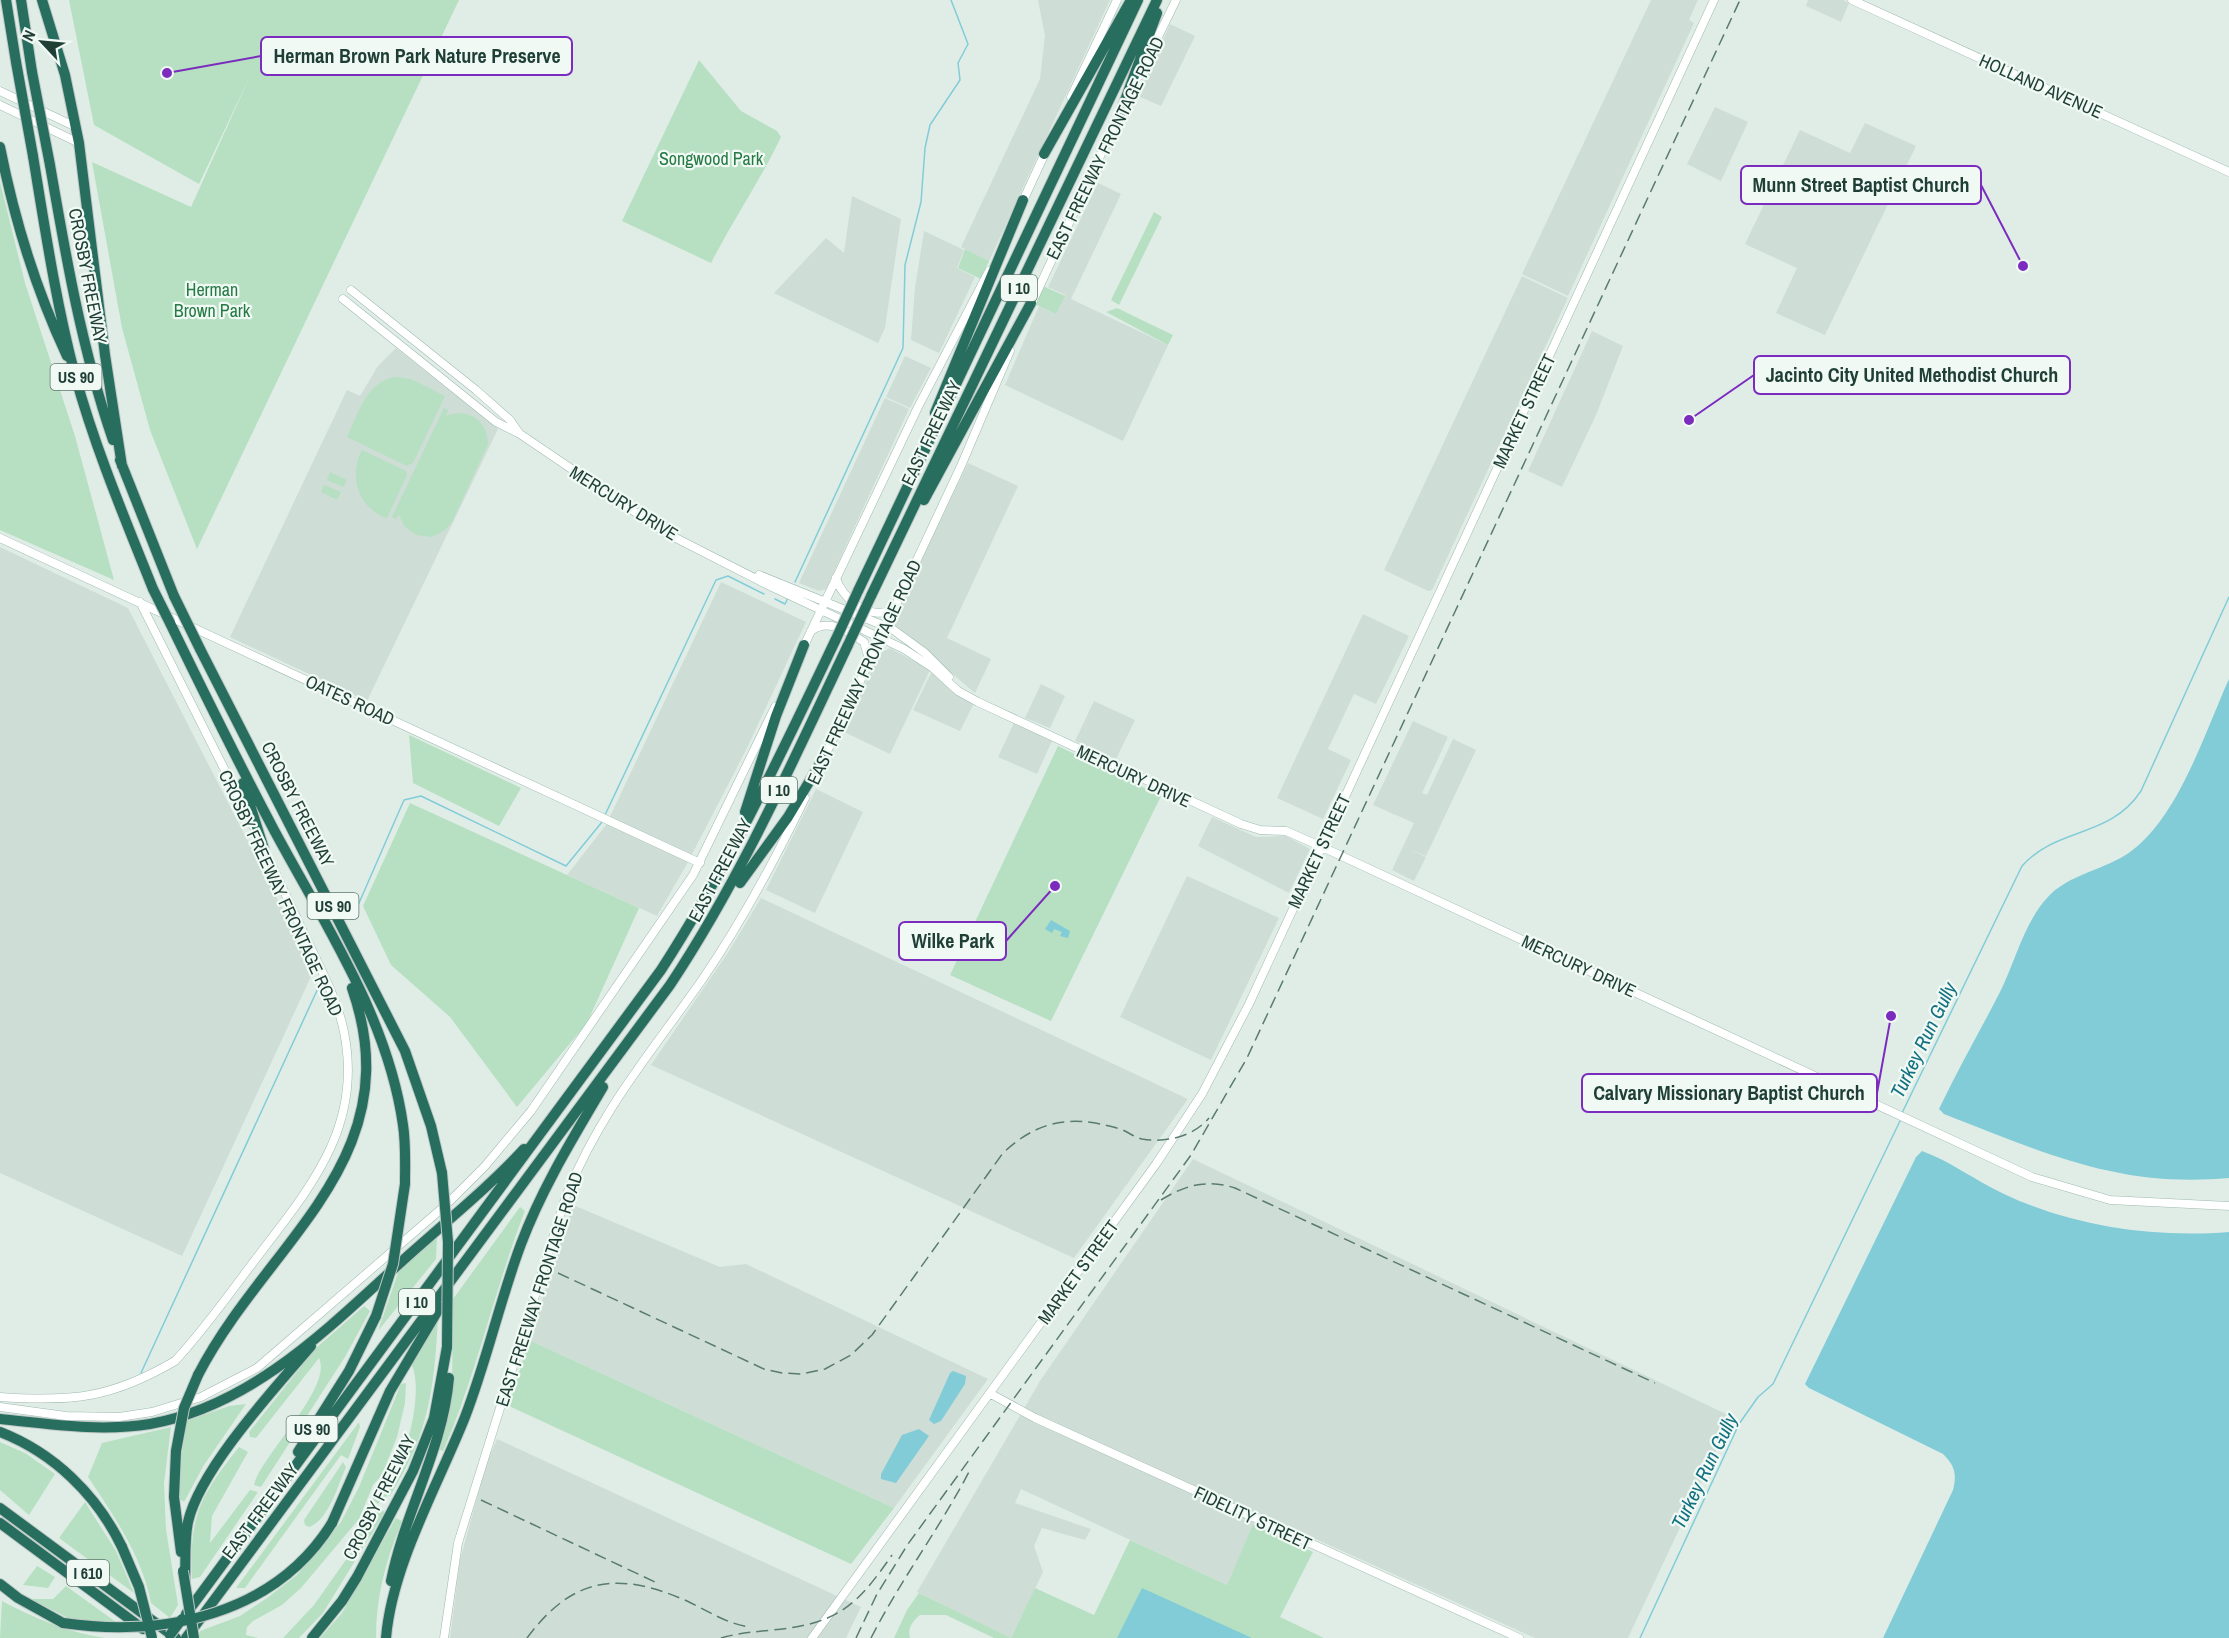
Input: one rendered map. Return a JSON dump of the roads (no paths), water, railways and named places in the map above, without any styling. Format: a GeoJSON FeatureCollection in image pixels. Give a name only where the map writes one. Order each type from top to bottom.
{"type":"FeatureCollection","features":[{"type":"Feature","properties":{"kind":"highway","name":"CROSBY FREEWAY"},"geometry":{"type":"LineString","coordinates":[[6,0],[53,271],[76,376],[116,498],[153,589],[235,758],[336,945],[377,1029],[391,1070],[403,1125],[405,1184],[395,1255],[376,1316],[349,1371],[260,1513]]}},
{"type":"Feature","properties":{"kind":"highway","name":"CROSBY FREEWAY"},"geometry":{"type":"LineString","coordinates":[[21,0],[68,273],[93,382],[122,466],[174,596],[200,650],[405,1051],[431,1126],[442,1173],[448,1242],[447,1347],[446,1372],[434,1418],[426,1441],[396,1504],[342,1601],[312,1638]]}},
{"type":"Feature","properties":{"kind":"highway"},"geometry":{"type":"LineString","coordinates":[[42,0],[79,143],[105,355],[122,466]]}},
{"type":"Feature","properties":{"kind":"highway"},"geometry":{"type":"LineString","coordinates":[[1044,154],[1131,0]]}},
{"type":"Feature","properties":{"kind":"highway","name":"EAST FREEWAY"},"geometry":{"type":"LineString","coordinates":[[168,1638],[661,970],[722,869],[836,639],[1138,0]]}},
{"type":"Feature","properties":{"kind":"highway","name":"EAST FREEWAY"},"geometry":{"type":"LineString","coordinates":[[186,1638],[194,1632],[630,1040],[706,932],[742,866],[1157,0]]}},
{"type":"Feature","properties":{"kind":"highway"},"geometry":{"type":"LineString","coordinates":[[1120,114],[1162,0]]}},
{"type":"Feature","properties":{"kind":"highway"},"geometry":{"type":"LineString","coordinates":[[0,147],[15,215],[54,330],[76,376]]}},
{"type":"Feature","properties":{"kind":"highway"},"geometry":{"type":"LineString","coordinates":[[894,515],[1023,200]]}},
{"type":"Feature","properties":{"kind":"highway"},"geometry":{"type":"LineString","coordinates":[[881,576],[1031,303]]}},
{"type":"Feature","properties":{"kind":"highway"},"geometry":{"type":"LineString","coordinates":[[722,869],[751,798],[776,716],[804,645]]}},
{"type":"Feature","properties":{"kind":"highway"},"geometry":{"type":"LineString","coordinates":[[706,932],[788,817],[825,757]]}},
{"type":"Feature","properties":{"kind":"highway"},"geometry":{"type":"LineString","coordinates":[[235,758],[264,849]]}},
{"type":"Feature","properties":{"kind":"highway"},"geometry":{"type":"LineString","coordinates":[[194,1632],[174,1497],[176,1450],[184,1408],[198,1375],[226,1326],[322,1198],[346,1159],[353,1142],[365,1094],[367,1051],[353,991],[336,945]]}},
{"type":"Feature","properties":{"kind":"highway"},"geometry":{"type":"LineString","coordinates":[[386,1638],[391,1603],[403,1565],[471,1402],[522,1242],[549,1180],[630,1040]]}},
{"type":"Feature","properties":{"kind":"highway"},"geometry":{"type":"LineString","coordinates":[[0,1419],[63,1426],[113,1427],[150,1424],[194,1413],[250,1386],[333,1322],[521,1152],[573,1091]]}},
{"type":"Feature","properties":{"kind":"highway"},"geometry":{"type":"LineString","coordinates":[[0,1584],[18,1598],[63,1623],[102,1633],[167,1635],[222,1620],[246,1609],[287,1578],[307,1558],[332,1522],[390,1391],[476,1248]]}},
{"type":"Feature","properties":{"kind":"highway"},"geometry":{"type":"LineString","coordinates":[[185,1574],[188,1521],[206,1479],[254,1414],[333,1322]]}},
{"type":"Feature","properties":{"kind":"highway"},"geometry":{"type":"LineString","coordinates":[[386,1638],[387,1606],[394,1569],[437,1445],[446,1372]]}},
{"type":"Feature","properties":{"kind":"highway"},"geometry":{"type":"LineString","coordinates":[[0,1432],[30,1446],[77,1482],[104,1515],[122,1547],[139,1587],[154,1638]]}},
{"type":"Feature","properties":{"kind":"highway","name":"I 610"},"geometry":{"type":"LineString","coordinates":[[0,1508],[176,1638]]}},
{"type":"Feature","properties":{"kind":"highway","name":"I 610"},"geometry":{"type":"LineString","coordinates":[[0,1523],[154,1638]]}},
{"type":"Feature","properties":{"kind":"main road"},"geometry":{"type":"LineString","coordinates":[[0,1407],[66,1416],[120,1417],[152,1412],[201,1397],[257,1368],[447,1204],[485,1166],[531,1111],[700,863],[918,407],[993,264],[1117,0]]}},
{"type":"Feature","properties":{"kind":"main road","name":"EAST FREEWAY FRONTAGE ROAD"},"geometry":{"type":"LineString","coordinates":[[444,1638],[452,1572],[465,1517],[566,1196],[578,1167],[595,1132],[623,1086],[703,978],[787,836],[961,465],[1031,303],[1176,0]]}},
{"type":"Feature","properties":{"kind":"main road","name":"MARKET STREET"},"geometry":{"type":"LineString","coordinates":[[812,1638],[1156,1164],[1202,1094],[1253,994],[1714,0]]}},
{"type":"Feature","properties":{"kind":"main road","name":"HOLLAND AVENUE"},"geometry":{"type":"LineString","coordinates":[[1852,0],[2229,172]]}},
{"type":"Feature","properties":{"kind":"main road"},"geometry":{"type":"LineString","coordinates":[[0,91],[76,127]]}},
{"type":"Feature","properties":{"kind":"main road"},"geometry":{"type":"LineString","coordinates":[[0,105],[79,143]]}},
{"type":"Feature","properties":{"kind":"main road","name":"MERCURY DRIVE"},"geometry":{"type":"LineString","coordinates":[[351,290],[476,390],[510,420],[520,434]]}},
{"type":"Feature","properties":{"kind":"main road","name":"MERCURY DRIVE"},"geometry":{"type":"LineString","coordinates":[[343,299],[496,422],[520,434],[666,533],[917,657],[958,691],[978,702],[1241,824],[1260,830],[1286,831],[1320,846],[2032,1177],[2110,1200],[2229,1206]]}},
{"type":"Feature","properties":{"kind":"main road","name":"OATES ROAD"},"geometry":{"type":"LineString","coordinates":[[0,538],[700,863]]}},
{"type":"Feature","properties":{"kind":"main road","name":"MERCURY DRIVE"},"geometry":{"type":"LineString","coordinates":[[732,565],[886,626],[919,648],[978,702]]}},
{"type":"Feature","properties":{"kind":"main road"},"geometry":{"type":"LineString","coordinates":[[836,578],[841,593],[850,602],[876,612],[887,613],[893,609]]}},
{"type":"Feature","properties":{"kind":"main road","name":"CROSBY FREEWAY FRONTAGE ROAD"},"geometry":{"type":"LineString","coordinates":[[0,1397],[67,1400],[92,1396],[147,1377],[175,1361],[302,1197],[328,1157],[344,1109],[348,1058],[344,1032],[332,992],[264,849],[140,602]]}},
{"type":"Feature","properties":{"kind":"main road"},"geometry":{"type":"LineString","coordinates":[[810,632],[822,624],[831,625],[864,642],[869,661]]}},
{"type":"Feature","properties":{"kind":"main road","name":"FIDELITY STREET"},"geometry":{"type":"LineString","coordinates":[[991,1394],[1069,1434],[1518,1638]]}},
{"type":"Feature","properties":{"kind":"water"},"geometry":{"type":"Polygon","coordinates":[[[2229,679],[2229,1178],[2189,1180],[2152,1178],[2117,1172],[2049,1154],[1944,1114],[1939,1109],[2000,992],[2026,931],[2039,908],[2065,883],[2120,858],[2147,837],[2162,818],[2188,773],[2229,679]]]}},
{"type":"Feature","properties":{"kind":"water"},"geometry":{"type":"Polygon","coordinates":[[[1051,920],[1070,931],[1068,938],[1060,936],[1062,932],[1054,929],[1052,933],[1045,929],[1051,920]]]}},
{"type":"Feature","properties":{"kind":"water"},"geometry":{"type":"Polygon","coordinates":[[[1922,1151],[2004,1194],[2058,1215],[2114,1228],[2143,1231],[2229,1232],[2229,1638],[1883,1638],[1953,1490],[1954,1470],[1943,1454],[1805,1384],[1916,1157],[1922,1151]]]}},
{"type":"Feature","properties":{"kind":"water"},"geometry":{"type":"Polygon","coordinates":[[[953,1371],[966,1376],[965,1384],[941,1421],[934,1424],[929,1420],[950,1373],[953,1371]]]}},
{"type":"Feature","properties":{"kind":"water"},"geometry":{"type":"Polygon","coordinates":[[[919,1429],[929,1436],[896,1483],[881,1479],[881,1474],[902,1435],[919,1429]]]}},
{"type":"Feature","properties":{"kind":"water"},"geometry":{"type":"Polygon","coordinates":[[[1142,1588],[1252,1638],[1117,1638],[1142,1588]]]}},
{"type":"Feature","properties":{"kind":"waterway"},"geometry":{"type":"LineString","coordinates":[[795,582],[903,348],[905,265],[921,202],[925,148],[930,125],[960,80],[958,63],[968,44],[951,0]]}},
{"type":"Feature","properties":{"kind":"waterway"},"geometry":{"type":"LineString","coordinates":[[605,815],[716,580],[728,576],[764,594]]}},
{"type":"Feature","properties":{"kind":"waterway","name":"Turkey Run Gully"},"geometry":{"type":"LineString","coordinates":[[1902,1113],[2022,866],[2036,853],[2051,844],[2114,817],[2141,791],[2229,597]]}},
{"type":"Feature","properties":{"kind":"waterway"},"geometry":{"type":"LineString","coordinates":[[775,599],[785,604],[788,598]]}},
{"type":"Feature","properties":{"kind":"waterway"},"geometry":{"type":"LineString","coordinates":[[352,919],[404,800],[421,796],[566,866],[602,822]]}},
{"type":"Feature","properties":{"kind":"waterway"},"geometry":{"type":"LineString","coordinates":[[141,1373],[320,984]]}},
{"type":"Feature","properties":{"kind":"waterway","name":"Turkey Run Gully"},"geometry":{"type":"LineString","coordinates":[[1640,1638],[1739,1424],[1758,1397],[1773,1384],[1900,1121]]}},
{"type":"Feature","properties":{"kind":"railway"},"geometry":{"type":"LineString","coordinates":[[856,1638],[877,1594],[908,1544],[1191,1155],[1247,1058],[1740,0]]}},
{"type":"Feature","properties":{"kind":"railway"},"geometry":{"type":"LineString","coordinates":[[558,1273],[764,1369],[802,1374],[825,1369],[851,1355],[872,1335],[1003,1153],[1029,1133],[1042,1127],[1070,1121],[1100,1124],[1120,1129],[1142,1139],[1160,1140],[1187,1134],[1209,1118]]}},
{"type":"Feature","properties":{"kind":"railway"},"geometry":{"type":"LineString","coordinates":[[1161,1200],[1196,1185],[1215,1184],[1235,1188],[1655,1383]]}},
{"type":"Feature","properties":{"kind":"railway"},"geometry":{"type":"LineString","coordinates":[[871,1638],[970,1470]]}},
{"type":"Feature","properties":{"kind":"railway"},"geometry":{"type":"LineString","coordinates":[[481,1500],[655,1582]]}},
{"type":"Feature","properties":{"kind":"railway"},"geometry":{"type":"LineString","coordinates":[[721,1638],[794,1627],[829,1617],[843,1610],[855,1600],[892,1555]]}},
{"type":"Feature","properties":{"kind":"railway"},"geometry":{"type":"LineString","coordinates":[[527,1638],[544,1617],[580,1591],[599,1585],[619,1583],[640,1585],[662,1591],[725,1620],[750,1627]]}},
{"type":"Feature","properties":{"kind":"place","name":"Herman Brown Park Nature Preserve"},"geometry":{"type":"Point","coordinates":[167,73]}},
{"type":"Feature","properties":{"kind":"place","name":"Munn Street Baptist Church"},"geometry":{"type":"Point","coordinates":[2023,266]}},
{"type":"Feature","properties":{"kind":"place","name":"Jacinto City United Methodist Church"},"geometry":{"type":"Point","coordinates":[1689,420]}},
{"type":"Feature","properties":{"kind":"place","name":"Wilke Park"},"geometry":{"type":"Point","coordinates":[1055,886]}},
{"type":"Feature","properties":{"kind":"place","name":"Calvary Missionary Baptist Church"},"geometry":{"type":"Point","coordinates":[1891,1016]}},
{"type":"Feature","properties":{"kind":"park label","name":"Songwood Park"},"geometry":{"type":"Point","coordinates":[711,158]}},
{"type":"Feature","properties":{"kind":"park label","name":"Herman Brown Park"},"geometry":{"type":"Point","coordinates":[212,299]}}]}
